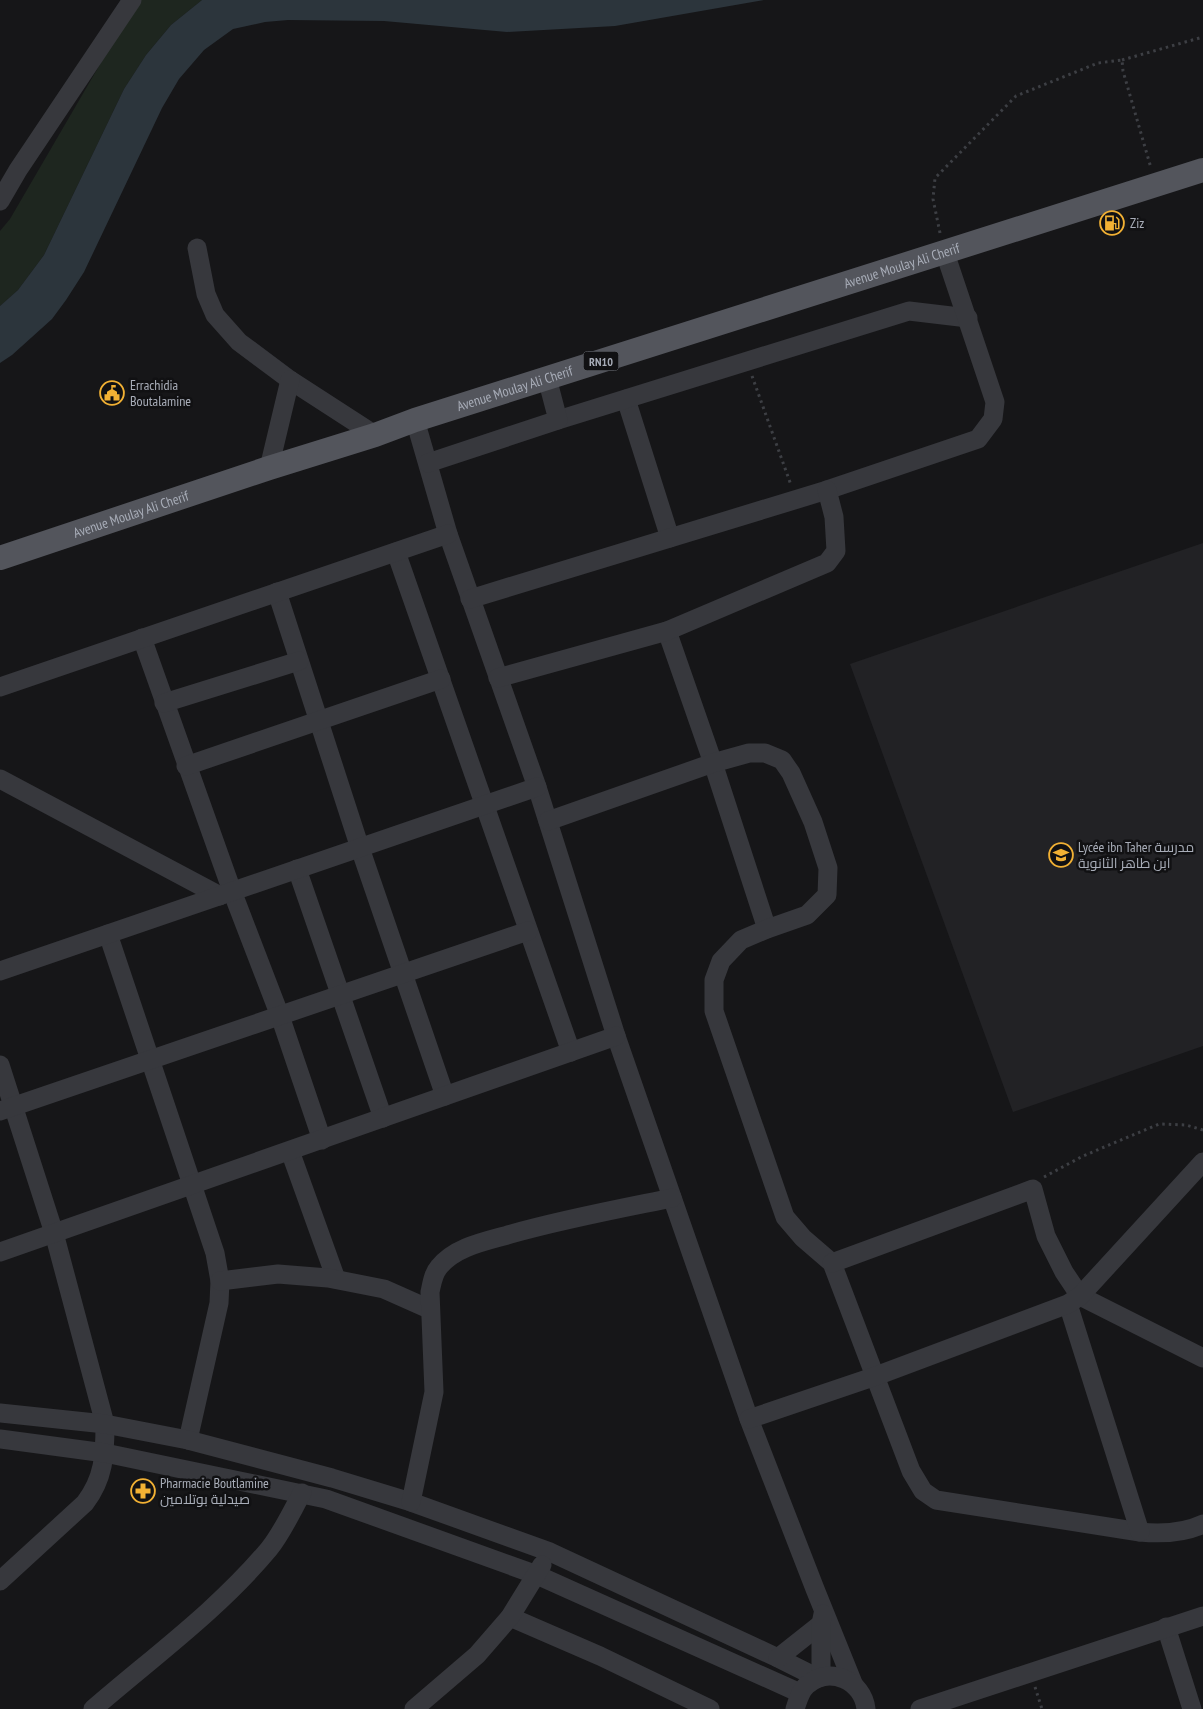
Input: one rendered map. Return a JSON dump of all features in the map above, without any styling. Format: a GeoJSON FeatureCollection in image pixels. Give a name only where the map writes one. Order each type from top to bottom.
{"type":"FeatureCollection","features":[{"type":"Feature","properties":{"kind":"main road","name":"Avenue Moulay Ali Cherif"},"geometry":{"type":"LineString","coordinates":[[0,558],[269,468],[375,435],[415,420],[1203,170]]}},
{"type":"Feature","properties":{"kind":"street"},"geometry":{"type":"LineString","coordinates":[[0,201],[18,170],[132,0]]}},
{"type":"Feature","properties":{"kind":"street"},"geometry":{"type":"LineString","coordinates":[[197,248],[206,294],[215,316],[240,342],[290,380],[375,435]]}},
{"type":"Feature","properties":{"kind":"street"},"geometry":{"type":"LineString","coordinates":[[470,599],[796,500],[978,439],[993,419],[996,402],[945,253]]}},
{"type":"Feature","properties":{"kind":"street"},"geometry":{"type":"LineString","coordinates":[[428,463],[558,420],[909,311],[968,318]]}},
{"type":"Feature","properties":{"kind":"street"},"geometry":{"type":"LineString","coordinates":[[547,378],[558,420]]}},
{"type":"Feature","properties":{"kind":"street"},"geometry":{"type":"LineString","coordinates":[[269,468],[290,380]]}},
{"type":"Feature","properties":{"kind":"street"},"geometry":{"type":"LineString","coordinates":[[626,399],[670,538]]}},
{"type":"Feature","properties":{"kind":"street"},"geometry":{"type":"LineString","coordinates":[[415,420],[448,534],[537,787],[616,1036],[749,1419],[822,1617],[853,1683],[861,1692],[866,1709]]}},
{"type":"Feature","properties":{"kind":"street"},"geometry":{"type":"LineString","coordinates":[[498,678],[667,631],[827,564],[836,551],[834,517],[827,490]]}},
{"type":"Feature","properties":{"kind":"street"},"geometry":{"type":"LineString","coordinates":[[0,687],[448,534]]}},
{"type":"Feature","properties":{"kind":"street"},"geometry":{"type":"LineString","coordinates":[[396,552],[570,1052]]}},
{"type":"Feature","properties":{"kind":"street"},"geometry":{"type":"LineString","coordinates":[[277,592],[360,848],[445,1096]]}},
{"type":"Feature","properties":{"kind":"street"},"geometry":{"type":"LineString","coordinates":[[667,631],[713,763],[767,929]]}},
{"type":"Feature","properties":{"kind":"street"},"geometry":{"type":"LineString","coordinates":[[142,638],[186,766],[226,894],[280,1016],[322,1140]]}},
{"type":"Feature","properties":{"kind":"street"},"geometry":{"type":"LineString","coordinates":[[164,703],[299,661]]}},
{"type":"Feature","properties":{"kind":"street"},"geometry":{"type":"LineString","coordinates":[[186,766],[441,679]]}},
{"type":"Feature","properties":{"kind":"street"},"geometry":{"type":"LineString","coordinates":[[548,821],[713,763],[749,753],[766,753],[782,760],[791,773],[816,831],[828,868],[827,895],[807,915],[741,940],[721,961],[714,980],[714,1011],[785,1217],[803,1238],[832,1263],[911,1471],[922,1491],[936,1500],[1140,1532],[1161,1534],[1195,1528],[1203,1524]]}},
{"type":"Feature","properties":{"kind":"street"},"geometry":{"type":"LineString","coordinates":[[0,779],[226,894]]}},
{"type":"Feature","properties":{"kind":"street"},"geometry":{"type":"LineString","coordinates":[[0,971],[537,787]]}},
{"type":"Feature","properties":{"kind":"street"},"geometry":{"type":"LineString","coordinates":[[297,869],[383,1118]]}},
{"type":"Feature","properties":{"kind":"street"},"geometry":{"type":"LineString","coordinates":[[7,1109],[528,931]]}},
{"type":"Feature","properties":{"kind":"street"},"geometry":{"type":"LineString","coordinates":[[108,934],[215,1253],[220,1281],[220,1303],[188,1440]]}},
{"type":"Feature","properties":{"kind":"street"},"geometry":{"type":"LineString","coordinates":[[0,1252],[616,1036]]}},
{"type":"Feature","properties":{"kind":"street"},"geometry":{"type":"LineString","coordinates":[[0,1065],[7,1109],[54,1233],[106,1424],[105,1452],[96,1489],[85,1503],[0,1581]]}},
{"type":"Feature","properties":{"kind":"street"},"geometry":{"type":"LineString","coordinates":[[290,1151],[336,1280]]}},
{"type":"Feature","properties":{"kind":"street"},"geometry":{"type":"LineString","coordinates":[[749,1419],[876,1376],[1074,1300],[1203,1162]]}},
{"type":"Feature","properties":{"kind":"street"},"geometry":{"type":"LineString","coordinates":[[832,1263],[1033,1190],[1046,1236],[1064,1272],[1074,1300],[1140,1532]]}},
{"type":"Feature","properties":{"kind":"street"},"geometry":{"type":"LineString","coordinates":[[411,1502],[434,1392],[429,1309],[433,1277],[439,1267],[453,1255],[475,1244],[551,1223],[672,1198]]}},
{"type":"Feature","properties":{"kind":"street"},"geometry":{"type":"LineString","coordinates":[[220,1281],[278,1274],[336,1280],[384,1289],[429,1309]]}},
{"type":"Feature","properties":{"kind":"street"},"geometry":{"type":"LineString","coordinates":[[1074,1300],[1203,1358]]}},
{"type":"Feature","properties":{"kind":"street"},"geometry":{"type":"LineString","coordinates":[[0,1413],[106,1424],[188,1440],[332,1478],[411,1502],[550,1552],[819,1678]]}},
{"type":"Feature","properties":{"kind":"street"},"geometry":{"type":"LineString","coordinates":[[0,1439],[105,1452],[326,1499],[537,1575],[798,1701],[808,1684],[819,1678],[832,1676],[843,1678],[853,1683]]}},
{"type":"Feature","properties":{"kind":"street"},"geometry":{"type":"LineString","coordinates":[[93,1709],[200,1620],[234,1587],[270,1548],[302,1493]]}},
{"type":"Feature","properties":{"kind":"street"},"geometry":{"type":"LineString","coordinates":[[414,1709],[477,1655],[510,1617],[550,1552]]}},
{"type":"Feature","properties":{"kind":"street"},"geometry":{"type":"LineString","coordinates":[[920,1709],[1203,1616]]}},
{"type":"Feature","properties":{"kind":"street"},"geometry":{"type":"LineString","coordinates":[[510,1617],[600,1656],[710,1709]]}},
{"type":"Feature","properties":{"kind":"street"},"geometry":{"type":"LineString","coordinates":[[778,1658],[822,1617]]}},
{"type":"Feature","properties":{"kind":"street"},"geometry":{"type":"LineString","coordinates":[[819,1678],[822,1617]]}},
{"type":"Feature","properties":{"kind":"street"},"geometry":{"type":"LineString","coordinates":[[1166,1627],[1192,1709]]}},
{"type":"Feature","properties":{"kind":"path"},"geometry":{"type":"LineString","coordinates":[[945,253],[933,199],[935,178],[1016,96],[1098,63],[1122,60],[1203,37]]}},
{"type":"Feature","properties":{"kind":"path"},"geometry":{"type":"LineString","coordinates":[[1122,60],[1123,71],[1156,185]]}},
{"type":"Feature","properties":{"kind":"path"},"geometry":{"type":"LineString","coordinates":[[747,361],[796,500]]}},
{"type":"Feature","properties":{"kind":"path"},"geometry":{"type":"LineString","coordinates":[[1033,1190],[1045,1175],[1083,1156],[1159,1124],[1186,1125],[1203,1130]]}},
{"type":"Feature","properties":{"kind":"shaded area"},"geometry":{"type":"Polygon","coordinates":[[[141,0],[202,0],[171,25],[146,55],[124,89],[44,255],[18,290],[0,306],[0,231],[10,219],[120,30],[141,0]]]}},
{"type":"Feature","properties":{"kind":"shaded area"},"geometry":{"type":"Polygon","coordinates":[[[202,0],[764,0],[615,26],[507,32],[384,21],[288,20],[265,22],[233,29],[204,50],[179,79],[162,108],[84,272],[66,300],[52,319],[12,355],[0,363],[0,306],[18,290],[44,255],[124,89],[146,55],[171,25],[202,0]]]}},
{"type":"Feature","properties":{"kind":"shaded area","name":"Lycée ibn Taher مدرسة ابن طاهر الثانوية"},"geometry":{"type":"Polygon","coordinates":[[[1203,543],[1203,1046],[1013,1112],[850,664],[1203,543]]]}},
{"type":"Feature","properties":{"kind":"place","name":"Ziz"},"geometry":{"type":"Point","coordinates":[1112,223]}},
{"type":"Feature","properties":{"kind":"place","name":"Errachidia Boutalamine"},"geometry":{"type":"Point","coordinates":[112,393]}},
{"type":"Feature","properties":{"kind":"place","name":"Lycée ibn Taher مدرسة ابن طاهر الثانوية"},"geometry":{"type":"Point","coordinates":[1061,855]}},
{"type":"Feature","properties":{"kind":"place","name":"Pharmacie Boutlamine صيدلية بوتلامين"},"geometry":{"type":"Point","coordinates":[143,1491]}}]}
